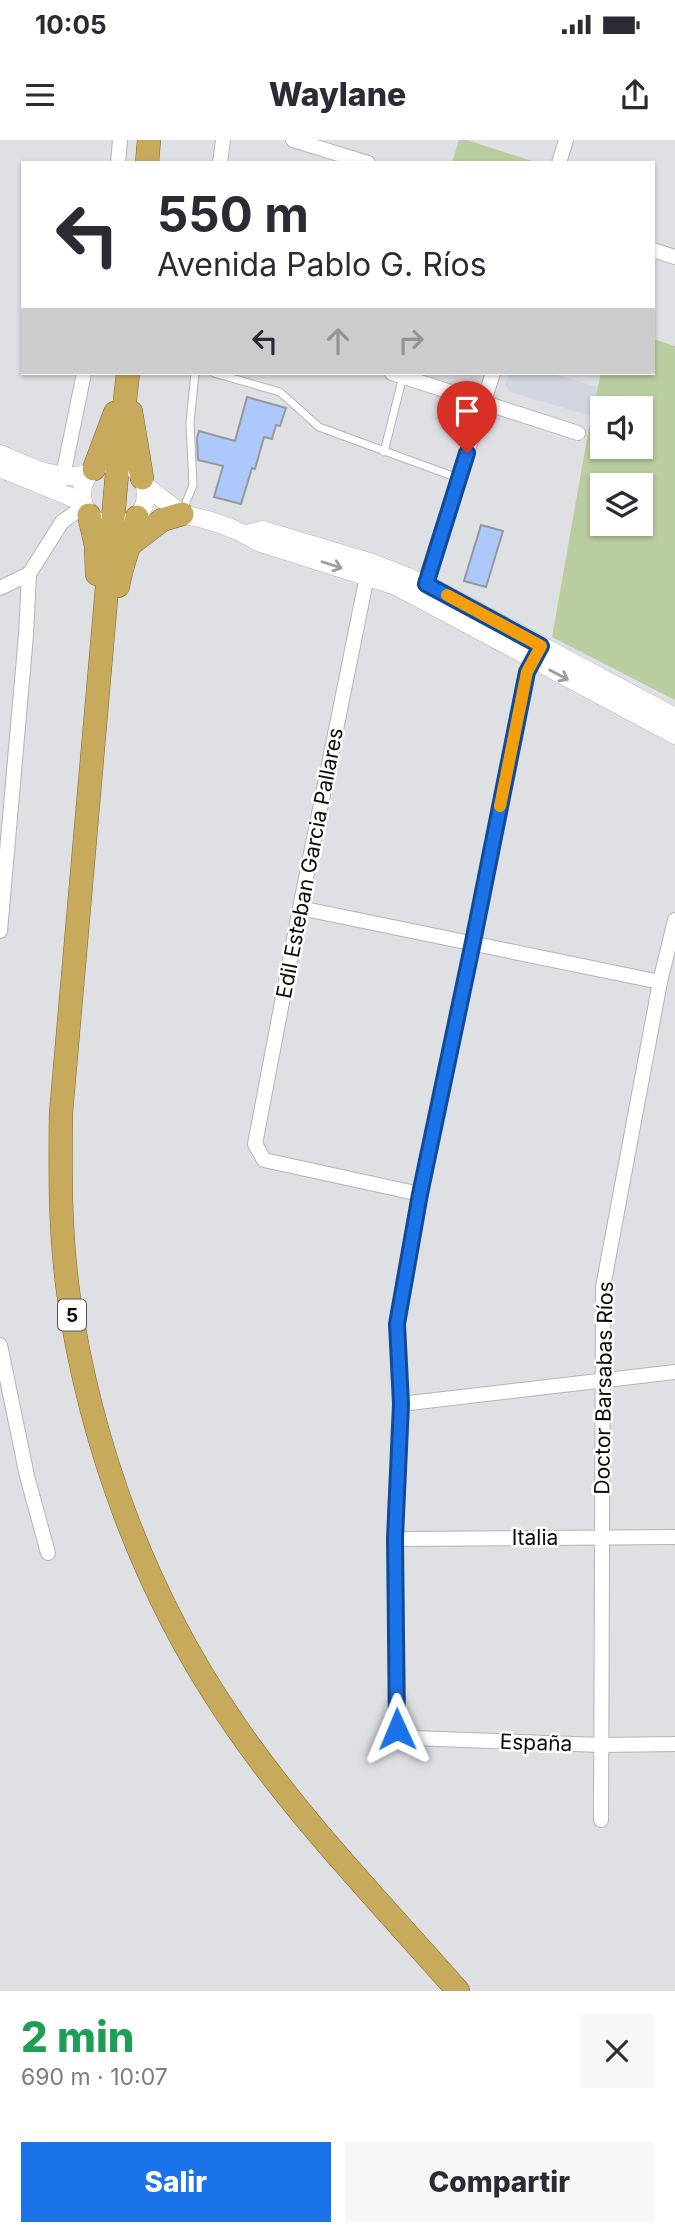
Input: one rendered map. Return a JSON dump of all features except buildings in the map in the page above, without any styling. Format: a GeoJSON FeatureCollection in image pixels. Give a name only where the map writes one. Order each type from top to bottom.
{"type":"FeatureCollection","features":[{"type":"Feature","properties":{"kind":"highway"},"geometry":{"type":"LineString","coordinates":[[147,161],[149,140]]}},
{"type":"Feature","properties":{"kind":"highway"},"geometry":{"type":"LineString","coordinates":[[92,471],[128,382]]}},
{"type":"Feature","properties":{"kind":"highway"},"geometry":{"type":"LineString","coordinates":[[128,382],[144,482]]}},
{"type":"Feature","properties":{"kind":"highway","name":"5"},"geometry":{"type":"LineString","coordinates":[[128,382],[118,462],[61,1113],[60,1181],[64,1254],[85,1383],[114,1485],[137,1546],[170,1616],[206,1680],[252,1749],[311,1823],[458,1991]]}},
{"type":"Feature","properties":{"kind":"highway"},"geometry":{"type":"LineString","coordinates":[[86,508],[96,545],[98,595],[104,625]]}},
{"type":"Feature","properties":{"kind":"highway"},"geometry":{"type":"LineString","coordinates":[[132,543],[162,520],[182,514]]}},
{"type":"Feature","properties":{"kind":"highway"},"geometry":{"type":"LineString","coordinates":[[104,625],[116,599],[122,564],[132,543],[138,517]]}},
{"type":"Feature","properties":{"kind":"street"},"geometry":{"type":"LineString","coordinates":[[118,161],[120,140]]}},
{"type":"Feature","properties":{"kind":"street"},"geometry":{"type":"LineString","coordinates":[[220,161],[223,140]]}},
{"type":"Feature","properties":{"kind":"street"},"geometry":{"type":"LineString","coordinates":[[293,140],[361,161]]}},
{"type":"Feature","properties":{"kind":"street"},"geometry":{"type":"LineString","coordinates":[[560,161],[566,140]]}},
{"type":"Feature","properties":{"kind":"street"},"geometry":{"type":"LineString","coordinates":[[655,251],[675,257]]}},
{"type":"Feature","properties":{"kind":"street"},"geometry":{"type":"LineString","coordinates":[[64,476],[84,375]]}},
{"type":"Feature","properties":{"kind":"street"},"geometry":{"type":"LineString","coordinates":[[398,375],[578,433]]}},
{"type":"Feature","properties":{"kind":"street"},"geometry":{"type":"LineString","coordinates":[[422,590],[492,375]]}},
{"type":"Feature","properties":{"kind":"street"},"geometry":{"type":"LineString","coordinates":[[0,454],[86,508],[104,525],[126,524],[138,517],[144,508],[146,497],[144,482]]}},
{"type":"Feature","properties":{"kind":"street"},"geometry":{"type":"LineString","coordinates":[[0,468],[80,477],[105,464],[118,462],[132,467],[144,482],[182,514]]}},
{"type":"Feature","properties":{"kind":"street"},"geometry":{"type":"LineString","coordinates":[[86,508],[83,487],[92,471]]}},
{"type":"Feature","properties":{"kind":"street"},"geometry":{"type":"LineString","coordinates":[[0,932],[2,878],[26,635],[29,574],[62,522],[86,508]]}},
{"type":"Feature","properties":{"kind":"street"},"geometry":{"type":"LineString","coordinates":[[138,517],[182,514],[246,534],[258,542],[422,590]]}},
{"type":"Feature","properties":{"kind":"street"},"geometry":{"type":"LineString","coordinates":[[246,534],[263,530],[373,563],[675,735]]}},
{"type":"Feature","properties":{"kind":"street"},"geometry":{"type":"LineString","coordinates":[[0,588],[29,574]]}},
{"type":"Feature","properties":{"kind":"street","name":"Edil Esteban Garcia Pallares"},"geometry":{"type":"LineString","coordinates":[[367,576],[256,1137],[257,1150],[264,1160],[420,1194]]}},
{"type":"Feature","properties":{"kind":"street"},"geometry":{"type":"LineString","coordinates":[[537,654],[675,717]]}},
{"type":"Feature","properties":{"kind":"street"},"geometry":{"type":"LineString","coordinates":[[395,1538],[401,1404],[397,1324],[420,1194],[527,672],[537,654]]}},
{"type":"Feature","properties":{"kind":"street"},"geometry":{"type":"LineString","coordinates":[[300,908],[660,982]]}},
{"type":"Feature","properties":{"kind":"street","name":"Doctor Barsabas Ríos"},"geometry":{"type":"LineString","coordinates":[[601,1820],[603,1287],[660,982],[675,920]]}},
{"type":"Feature","properties":{"kind":"street"},"geometry":{"type":"LineString","coordinates":[[0,1345],[27,1476],[48,1553]]}},
{"type":"Feature","properties":{"kind":"street"},"geometry":{"type":"LineString","coordinates":[[401,1404],[675,1372]]}},
{"type":"Feature","properties":{"kind":"street","name":"Italia"},"geometry":{"type":"LineString","coordinates":[[395,1538],[675,1537]]}},
{"type":"Feature","properties":{"kind":"street","name":"España"},"geometry":{"type":"LineString","coordinates":[[395,1538],[398,1733],[412,1738],[601,1745],[675,1744]]}},
{"type":"Feature","properties":{"kind":"lane"},"geometry":{"type":"LineString","coordinates":[[182,514],[193,485],[190,423],[195,375]]}},
{"type":"Feature","properties":{"kind":"lane"},"geometry":{"type":"LineString","coordinates":[[221,375],[280,392],[319,427],[459,478]]}},
{"type":"Feature","properties":{"kind":"lane"},"geometry":{"type":"LineString","coordinates":[[384,452],[398,375]]}},
{"type":"Feature","properties":{"kind":"shaded area"},"geometry":{"type":"Polygon","coordinates":[[[508,375],[557,375],[597,387],[595,396],[590,396],[590,416],[510,392],[505,384],[508,375]]]}},
{"type":"Feature","properties":{"kind":"green space"},"geometry":{"type":"Polygon","coordinates":[[[459,140],[467,140],[532,161],[453,161],[459,140]]]}},
{"type":"Feature","properties":{"kind":"green space"},"geometry":{"type":"Polygon","coordinates":[[[655,340],[675,346],[675,700],[552,637],[590,422],[590,459],[653,459],[653,396],[596,396],[601,375],[655,375],[655,340]]]}},
{"type":"Feature","properties":{"kind":"slow traffic"},"geometry":{"type":"LineString","coordinates":[[447,595],[541,646],[527,672],[500,806]]}},
{"type":"Feature","properties":{"kind":"route"},"geometry":{"type":"LineString","coordinates":[[397,1729],[395,1538],[401,1404],[397,1324],[420,1194],[527,672],[541,646],[426,584],[467,453]]}}]}
